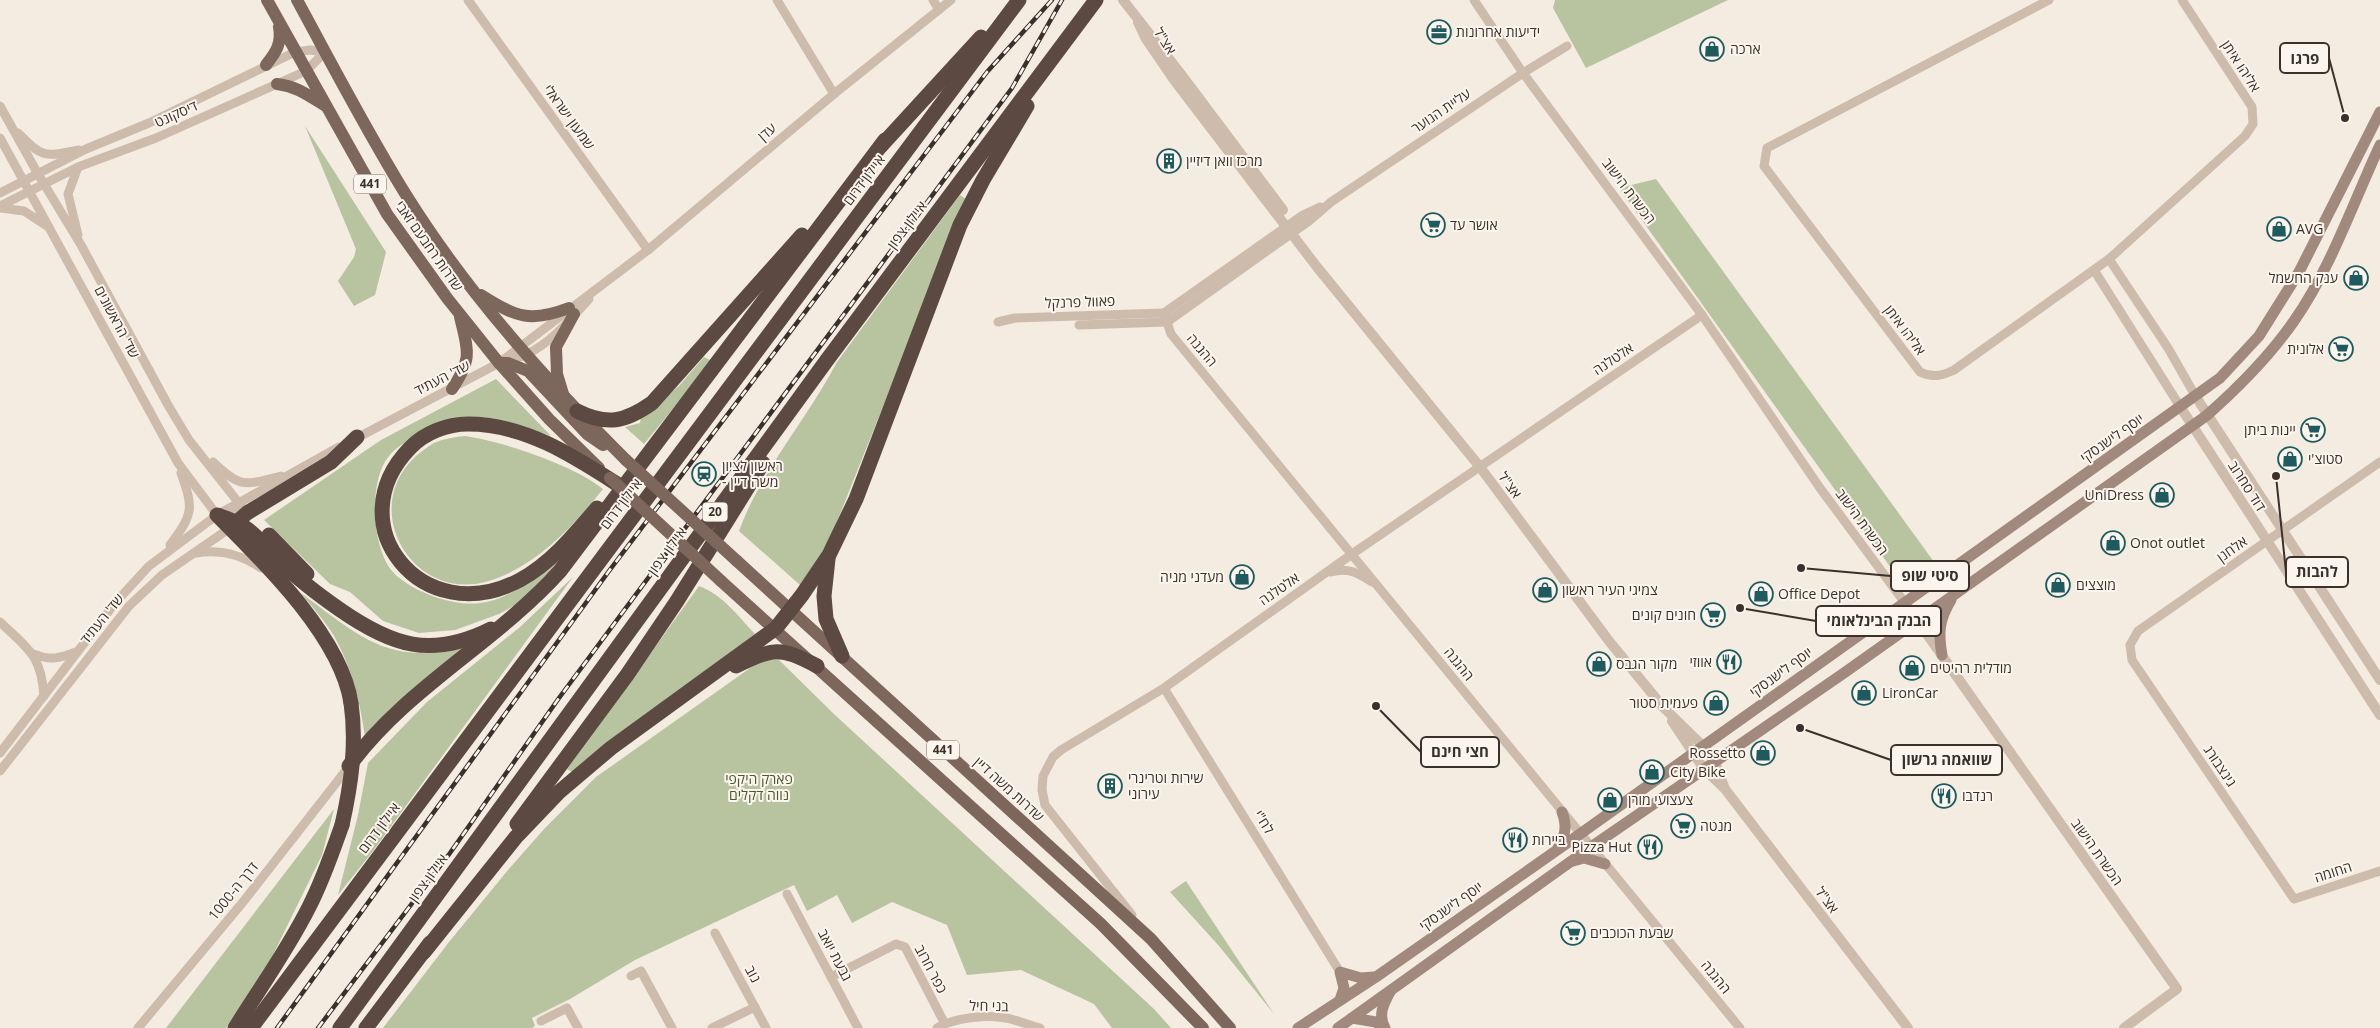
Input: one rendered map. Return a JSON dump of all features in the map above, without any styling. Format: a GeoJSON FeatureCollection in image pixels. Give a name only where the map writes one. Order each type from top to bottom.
{"type":"FeatureCollection","features":[{"type":"Feature","properties":{"kind":"highway"},"geometry":{"type":"LineString","coordinates":[[577,411],[593,419],[605,421],[624,419],[638,413],[652,403],[885,140],[1018,0]]}},
{"type":"Feature","properties":{"kind":"highway","name":"איילון דרום"},"geometry":{"type":"LineString","coordinates":[[251,1028],[1018,0]]}},
{"type":"Feature","properties":{"kind":"highway"},"geometry":{"type":"LineString","coordinates":[[424,952],[516,837],[559,792],[611,748],[776,628],[791,609],[829,555],[856,500],[960,225],[1006,140],[1096,0]]}},
{"type":"Feature","properties":{"kind":"highway","name":"איילון צפון"},"geometry":{"type":"LineString","coordinates":[[340,1028],[826,360],[1096,0]]}},
{"type":"Feature","properties":{"kind":"highway"},"geometry":{"type":"LineString","coordinates":[[347,769],[361,749],[389,720],[422,690],[513,618],[560,571],[656,441],[885,140]]}},
{"type":"Feature","properties":{"kind":"highway"},"geometry":{"type":"LineString","coordinates":[[366,1028],[627,675],[677,601],[826,360]]}},
{"type":"Feature","properties":{"kind":"highway"},"geometry":{"type":"LineString","coordinates":[[612,480],[569,454],[528,436],[466,424],[444,428],[428,434],[414,444],[393,471],[383,501],[382,514],[387,537],[404,566],[419,580],[436,589],[463,595],[476,594],[504,587],[531,573],[560,549],[656,441]]}},
{"type":"Feature","properties":{"kind":"highway"},"geometry":{"type":"LineString","coordinates":[[237,520],[331,462],[357,437]]}},
{"type":"Feature","properties":{"kind":"highway"},"geometry":{"type":"LineString","coordinates":[[217,515],[237,520],[355,620],[381,636],[400,642],[424,645],[460,642],[513,618]]}},
{"type":"Feature","properties":{"kind":"highway"},"geometry":{"type":"LineString","coordinates":[[235,1028],[283,953],[309,907],[326,870],[342,825],[350,788],[353,737],[351,703],[345,678],[332,651],[276,577],[237,520]]}},
{"type":"Feature","properties":{"kind":"highway"},"geometry":{"type":"LineString","coordinates":[[829,555],[824,596],[826,619],[842,656]]}},
{"type":"Feature","properties":{"kind":"highway"},"geometry":{"type":"LineString","coordinates":[[694,687],[755,656],[773,651],[783,651],[817,666]]}},
{"type":"Feature","properties":{"kind":"main road","name":"שדרות רחבעם זאבי"},"geometry":{"type":"LineString","coordinates":[[267,0],[386,214],[458,312],[499,363],[549,419],[612,480]]}},
{"type":"Feature","properties":{"kind":"main road","name":"שדרות רחבעם זאבי"},"geometry":{"type":"LineString","coordinates":[[297,0],[409,199],[473,290],[522,351],[577,411],[626,460]]}},
{"type":"Feature","properties":{"kind":"main road"},"geometry":{"type":"LineString","coordinates":[[266,65],[278,50],[281,39],[278,20]]}},
{"type":"Feature","properties":{"kind":"main road"},"geometry":{"type":"LineString","coordinates":[[277,84],[289,85],[300,90],[326,107]]}},
{"type":"Feature","properties":{"kind":"main road","name":"יוסף לישנסקי"},"geometry":{"type":"LineString","coordinates":[[1298,1028],[1376,977],[1580,834],[1895,610],[1902,598],[2196,398],[2220,378],[2240,358],[2270,319],[2299,272],[2380,112]]}},
{"type":"Feature","properties":{"kind":"main road"},"geometry":{"type":"LineString","coordinates":[[1338,1028],[1591,847],[1954,596],[2206,416],[2263,361],[2296,319],[2312,292],[2380,145]]}},
{"type":"Feature","properties":{"kind":"main road"},"geometry":{"type":"LineString","coordinates":[[473,290],[506,310],[533,318],[572,311]]}},
{"type":"Feature","properties":{"kind":"main road"},"geometry":{"type":"LineString","coordinates":[[565,398],[557,374],[556,347],[572,311]]}},
{"type":"Feature","properties":{"kind":"main road"},"geometry":{"type":"LineString","coordinates":[[452,389],[467,362],[466,346],[458,312]]}},
{"type":"Feature","properties":{"kind":"main road","name":"441"},"geometry":{"type":"LineString","coordinates":[[499,363],[508,362],[528,371],[587,434],[626,460]]}},
{"type":"Feature","properties":{"kind":"main road","name":"שדרות משה דיין"},"geometry":{"type":"LineString","coordinates":[[626,460],[1151,939],[1230,1028]]}},
{"type":"Feature","properties":{"kind":"main road","name":"441"},"geometry":{"type":"LineString","coordinates":[[612,480],[721,581],[776,628],[1101,924],[1203,1028]]}},
{"type":"Feature","properties":{"kind":"main road"},"geometry":{"type":"LineString","coordinates":[[1942,655],[1938,635],[1939,625],[1954,596]]}},
{"type":"Feature","properties":{"kind":"main road"},"geometry":{"type":"LineString","coordinates":[[1555,851],[1564,834],[1566,823],[1562,812]]}},
{"type":"Feature","properties":{"kind":"main road"},"geometry":{"type":"LineString","coordinates":[[1569,863],[1584,858],[1605,864]]}},
{"type":"Feature","properties":{"kind":"main road"},"geometry":{"type":"LineString","coordinates":[[1340,972],[1360,978],[1376,977]]}},
{"type":"Feature","properties":{"kind":"main road"},"geometry":{"type":"LineString","coordinates":[[1340,972],[1344,988],[1340,1000]]}},
{"type":"Feature","properties":{"kind":"main road"},"geometry":{"type":"LineString","coordinates":[[1384,1028],[1381,1012],[1391,991]]}},
{"type":"Feature","properties":{"kind":"main road"},"geometry":{"type":"LineString","coordinates":[[1352,1018],[1376,1022],[1384,1028]]}},
{"type":"Feature","properties":{"kind":"street","name":"שמעון ישראלי"},"geometry":{"type":"LineString","coordinates":[[468,0],[648,250]]}},
{"type":"Feature","properties":{"kind":"street"},"geometry":{"type":"LineString","coordinates":[[777,0],[834,94]]}},
{"type":"Feature","properties":{"kind":"street"},"geometry":{"type":"LineString","coordinates":[[933,0],[939,10]]}},
{"type":"Feature","properties":{"kind":"street","name":"עדן"},"geometry":{"type":"LineString","coordinates":[[499,363],[522,351],[600,286],[648,250],[834,94],[951,0]]}},
{"type":"Feature","properties":{"kind":"street","name":"אצ\"ל"},"geometry":{"type":"LineString","coordinates":[[1123,0],[1138,22],[1146,40],[1174,80],[1292,228],[1331,282],[1480,467],[1556,572],[1663,707],[1704,769],[1725,789],[1908,1028]]}},
{"type":"Feature","properties":{"kind":"street","name":"הכשרת הישוב"},"geometry":{"type":"LineString","coordinates":[[1474,0],[1523,73],[1702,315],[1820,488],[1902,598],[2177,989],[2124,1028]]}},
{"type":"Feature","properties":{"kind":"street","name":"אליהו איתן"},"geometry":{"type":"LineString","coordinates":[[2049,0],[1767,148],[1764,166],[1920,372],[1934,376],[1944,375],[2094,270],[2245,136],[2253,124],[2252,107],[2182,0]]}},
{"type":"Feature","properties":{"kind":"street","name":"עליית הנוער"},"geometry":{"type":"LineString","coordinates":[[1165,317],[1292,228],[1523,73],[1567,46]]}},
{"type":"Feature","properties":{"kind":"street"},"geometry":{"type":"LineString","coordinates":[[295,52],[310,50],[325,52]]}},
{"type":"Feature","properties":{"kind":"street","name":"דיסקונט"},"geometry":{"type":"LineString","coordinates":[[86,148],[149,123],[295,52]]}},
{"type":"Feature","properties":{"kind":"street","name":"דיסקונט"},"geometry":{"type":"LineString","coordinates":[[0,207],[78,167],[156,138],[306,71],[325,52]]}},
{"type":"Feature","properties":{"kind":"street","name":"שד' הראשונים"},"geometry":{"type":"LineString","coordinates":[[0,106],[80,245],[128,336],[189,440]]}},
{"type":"Feature","properties":{"kind":"street"},"geometry":{"type":"LineString","coordinates":[[11,128],[34,149],[50,156],[86,148]]}},
{"type":"Feature","properties":{"kind":"street","name":"שד' הראשונים"},"geometry":{"type":"LineString","coordinates":[[0,138],[31,191],[178,463],[217,515]]}},
{"type":"Feature","properties":{"kind":"street"},"geometry":{"type":"LineString","coordinates":[[0,193],[25,182],[86,148]]}},
{"type":"Feature","properties":{"kind":"street"},"geometry":{"type":"LineString","coordinates":[[78,167],[68,194],[80,245]]}},
{"type":"Feature","properties":{"kind":"street"},"geometry":{"type":"LineString","coordinates":[[0,207],[24,211],[50,227]]}},
{"type":"Feature","properties":{"kind":"street","name":"דוד סחרוב"},"geometry":{"type":"LineString","coordinates":[[2108,259],[2168,348],[2206,416],[2380,680]]}},
{"type":"Feature","properties":{"kind":"street","name":"דוד סחרוב"},"geometry":{"type":"LineString","coordinates":[[2094,270],[2192,426],[2380,715]]}},
{"type":"Feature","properties":{"kind":"street","name":"אלטלנה"},"geometry":{"type":"LineString","coordinates":[[1151,939],[1054,818],[1044,800],[1042,776],[1046,767],[1061,750],[1164,688],[1352,554],[1702,315]]}},
{"type":"Feature","properties":{"kind":"street","name":"פאוול פרנקל"},"geometry":{"type":"LineString","coordinates":[[998,322],[1015,318],[1079,320],[1165,317]]}},
{"type":"Feature","properties":{"kind":"street","name":"ההגנה"},"geometry":{"type":"LineString","coordinates":[[1165,317],[1171,334],[1740,1028]]}},
{"type":"Feature","properties":{"kind":"street","name":"שד' העתיד"},"geometry":{"type":"LineString","coordinates":[[0,771],[129,606],[162,575],[237,520],[293,473],[357,437],[499,363]]}},
{"type":"Feature","properties":{"kind":"street"},"geometry":{"type":"LineString","coordinates":[[189,440],[230,478],[244,485],[293,473]]}},
{"type":"Feature","properties":{"kind":"street"},"geometry":{"type":"LineString","coordinates":[[189,440],[237,520]]}},
{"type":"Feature","properties":{"kind":"street","name":"אלחנן"},"geometry":{"type":"LineString","coordinates":[[2130,645],[2138,631],[2380,462]]}},
{"type":"Feature","properties":{"kind":"street"},"geometry":{"type":"LineString","coordinates":[[161,556],[181,529],[191,504],[178,463]]}},
{"type":"Feature","properties":{"kind":"street","name":"שד' העתיד"},"geometry":{"type":"LineString","coordinates":[[0,753],[132,583],[161,556],[217,515],[237,520]]}},
{"type":"Feature","properties":{"kind":"street"},"geometry":{"type":"LineString","coordinates":[[191,554],[212,551],[227,552],[251,561],[276,577]]}},
{"type":"Feature","properties":{"kind":"street"},"geometry":{"type":"LineString","coordinates":[[1322,576],[1340,570],[1349,570],[1379,587]]}},
{"type":"Feature","properties":{"kind":"street"},"geometry":{"type":"LineString","coordinates":[[0,622],[34,654],[46,659],[58,659],[78,651]]}},
{"type":"Feature","properties":{"kind":"street","name":"גינצבורג"},"geometry":{"type":"LineString","coordinates":[[2130,645],[2132,660],[2294,899]]}},
{"type":"Feature","properties":{"kind":"street"},"geometry":{"type":"LineString","coordinates":[[34,654],[41,672],[44,696]]}},
{"type":"Feature","properties":{"kind":"street","name":"לח\"י"},"geometry":{"type":"LineString","coordinates":[[1164,688],[1340,972]]}},
{"type":"Feature","properties":{"kind":"street","name":"אצ\"ל"},"geometry":{"type":"LineString","coordinates":[[1663,707],[1703,746],[1715,762],[1725,789]]}},
{"type":"Feature","properties":{"kind":"street","name":"דרך ה-1000"},"geometry":{"type":"LineString","coordinates":[[138,1028],[243,902],[347,769]]}},
{"type":"Feature","properties":{"kind":"street","name":"החומה"},"geometry":{"type":"LineString","coordinates":[[2294,899],[2380,871]]}},
{"type":"Feature","properties":{"kind":"street","name":"גבעת יואב"},"geometry":{"type":"LineString","coordinates":[[787,894],[858,1028]]}},
{"type":"Feature","properties":{"kind":"street","name":"נוב"},"geometry":{"type":"LineString","coordinates":[[715,933],[766,1028]]}},
{"type":"Feature","properties":{"kind":"street","name":"כפר חרוב"},"geometry":{"type":"LineString","coordinates":[[831,978],[896,944],[905,947],[941,1026]]}},
{"type":"Feature","properties":{"kind":"street"},"geometry":{"type":"LineString","coordinates":[[631,976],[641,971],[672,1028]]}},
{"type":"Feature","properties":{"kind":"street"},"geometry":{"type":"LineString","coordinates":[[712,1028],[755,1007]]}},
{"type":"Feature","properties":{"kind":"street"},"geometry":{"type":"LineString","coordinates":[[541,1021],[567,1008],[578,1028]]}},
{"type":"Feature","properties":{"kind":"street","name":"בני חיל"},"geometry":{"type":"LineString","coordinates":[[941,1026],[965,1018],[1004,1017],[1040,1028]]}},
{"type":"Feature","properties":{"kind":"green space"},"geometry":{"type":"Polygon","coordinates":[[[1555,0],[1728,0],[1586,68],[1553,8],[1555,0]]]}},
{"type":"Feature","properties":{"kind":"green space"},"geometry":{"type":"Polygon","coordinates":[[[305,126],[386,252],[375,295],[354,306],[338,281],[354,257],[356,249],[305,126]]]}},
{"type":"Feature","properties":{"kind":"green space"},"geometry":{"type":"Polygon","coordinates":[[[1656,179],[1937,566],[1906,589],[1619,188],[1656,179]]]}},
{"type":"Feature","properties":{"kind":"green space"},"geometry":{"type":"Polygon","coordinates":[[[960,195],[966,199],[834,529],[819,558],[800,585],[739,531],[748,509],[772,466],[837,362],[960,195]]]}},
{"type":"Feature","properties":{"kind":"green space"},"geometry":{"type":"Polygon","coordinates":[[[704,357],[712,361],[644,444],[625,427],[640,423],[641,417],[679,386],[704,357]]]}},
{"type":"Feature","properties":{"kind":"green space"},"geometry":{"type":"Polygon","coordinates":[[[496,379],[551,436],[508,421],[485,417],[462,418],[445,423],[412,438],[389,456],[382,467],[378,481],[375,497],[375,514],[380,546],[385,560],[392,571],[413,587],[438,598],[459,603],[473,604],[505,596],[533,579],[569,549],[554,569],[519,603],[499,614],[455,630],[419,633],[383,621],[350,592],[330,584],[264,520],[381,440],[496,379]]]}},
{"type":"Feature","properties":{"kind":"green space"},"geometry":{"type":"Polygon","coordinates":[[[464,436],[479,438],[536,455],[591,480],[603,489],[566,531],[522,566],[489,581],[462,584],[438,579],[417,566],[402,547],[393,525],[392,502],[399,478],[416,456],[427,447],[441,440],[464,436]]]}},
{"type":"Feature","properties":{"kind":"green space"},"geometry":{"type":"Polygon","coordinates":[[[573,577],[373,851],[338,895],[358,815],[368,763],[427,702],[520,627],[573,577]]]}},
{"type":"Feature","properties":{"kind":"green space"},"geometry":{"type":"Polygon","coordinates":[[[699,586],[723,600],[755,634],[572,772],[567,769],[699,586]]]}},
{"type":"Feature","properties":{"kind":"green space"},"geometry":{"type":"Polygon","coordinates":[[[301,593],[362,636],[400,651],[422,653],[446,650],[474,643],[365,737],[358,698],[346,660],[323,619],[301,593]]]}},
{"type":"Feature","properties":{"kind":"green space","name":"פארק היקפי נווה דקלים"},"geometry":{"type":"Polygon","coordinates":[[[778,659],[835,715],[1154,1009],[1171,1028],[1112,1028],[1094,1004],[1021,970],[967,975],[947,925],[892,902],[852,923],[837,895],[807,911],[794,885],[635,960],[570,999],[532,1018],[535,1026],[532,1028],[383,1028],[449,942],[508,870],[545,828],[596,777],[760,661],[778,659]]]}},
{"type":"Feature","properties":{"kind":"green space"},"geometry":{"type":"Polygon","coordinates":[[[334,809],[322,855],[265,971],[226,1028],[166,1028],[334,809]]]}},
{"type":"Feature","properties":{"kind":"green space"},"geometry":{"type":"Polygon","coordinates":[[[1186,881],[1274,1014],[1219,946],[1170,892],[1186,881]]]}},
{"type":"Feature","properties":{"kind":"railway"},"geometry":{"type":"LineString","coordinates":[[277,1028],[609,571],[987,72],[1052,0]]}},
{"type":"Feature","properties":{"kind":"railway"},"geometry":{"type":"LineString","coordinates":[[318,1028],[450,853],[559,698],[1012,88],[1062,0]]}},
{"type":"Feature","properties":{"kind":"place","name":"ידיעות אחרונות"},"geometry":{"type":"Point","coordinates":[1439,32]}},
{"type":"Feature","properties":{"kind":"place","name":"ארכה"},"geometry":{"type":"Point","coordinates":[1712,49]}},
{"type":"Feature","properties":{"kind":"place","name":"פרגו"},"geometry":{"type":"Point","coordinates":[2345,118]}},
{"type":"Feature","properties":{"kind":"place","name":"מרכז וואן דיזיין"},"geometry":{"type":"Point","coordinates":[1169,161]}},
{"type":"Feature","properties":{"kind":"place","name":"אושר עד"},"geometry":{"type":"Point","coordinates":[1433,225]}},
{"type":"Feature","properties":{"kind":"place","name":"AVG"},"geometry":{"type":"Point","coordinates":[2279,229]}},
{"type":"Feature","properties":{"kind":"place","name":"ענק החשמל"},"geometry":{"type":"Point","coordinates":[2356,278]}},
{"type":"Feature","properties":{"kind":"place","name":"אלונית"},"geometry":{"type":"Point","coordinates":[2341,349]}},
{"type":"Feature","properties":{"kind":"place","name":"יינות ביתן"},"geometry":{"type":"Point","coordinates":[2313,430]}},
{"type":"Feature","properties":{"kind":"place","name":"סטוצ'י"},"geometry":{"type":"Point","coordinates":[2290,459]}},
{"type":"Feature","properties":{"kind":"place","name":"ראשון לציון - משה דיין"},"geometry":{"type":"Point","coordinates":[704,474]}},
{"type":"Feature","properties":{"kind":"place","name":"להבות"},"geometry":{"type":"Point","coordinates":[2276,476]}},
{"type":"Feature","properties":{"kind":"place","name":"UniDress"},"geometry":{"type":"Point","coordinates":[2162,495]}},
{"type":"Feature","properties":{"kind":"place","name":"Onot outlet"},"geometry":{"type":"Point","coordinates":[2113,543]}},
{"type":"Feature","properties":{"kind":"place","name":"סיטי שופ"},"geometry":{"type":"Point","coordinates":[1801,568]}},
{"type":"Feature","properties":{"kind":"place","name":"מעדני מניה"},"geometry":{"type":"Point","coordinates":[1242,577]}},
{"type":"Feature","properties":{"kind":"place","name":"מוצצים"},"geometry":{"type":"Point","coordinates":[2058,585]}},
{"type":"Feature","properties":{"kind":"place","name":"צמיגי העיר ראשון"},"geometry":{"type":"Point","coordinates":[1545,590]}},
{"type":"Feature","properties":{"kind":"place","name":"Office Depot"},"geometry":{"type":"Point","coordinates":[1761,594]}},
{"type":"Feature","properties":{"kind":"place","name":"הבנק הבינלאומי"},"geometry":{"type":"Point","coordinates":[1740,608]}},
{"type":"Feature","properties":{"kind":"place","name":"חונים קונים"},"geometry":{"type":"Point","coordinates":[1713,615]}},
{"type":"Feature","properties":{"kind":"place","name":"אווזי"},"geometry":{"type":"Point","coordinates":[1729,662]}},
{"type":"Feature","properties":{"kind":"place","name":"מקור הגבס"},"geometry":{"type":"Point","coordinates":[1599,664]}},
{"type":"Feature","properties":{"kind":"place","name":"מודלית רהיטים"},"geometry":{"type":"Point","coordinates":[1912,668]}},
{"type":"Feature","properties":{"kind":"place","name":"LironCar"},"geometry":{"type":"Point","coordinates":[1864,693]}},
{"type":"Feature","properties":{"kind":"place","name":"פעמית סטור"},"geometry":{"type":"Point","coordinates":[1716,703]}},
{"type":"Feature","properties":{"kind":"place","name":"חצי חינם"},"geometry":{"type":"Point","coordinates":[1376,706]}},
{"type":"Feature","properties":{"kind":"place","name":"שוואמה גרשון"},"geometry":{"type":"Point","coordinates":[1800,728]}},
{"type":"Feature","properties":{"kind":"place","name":"Rossetto"},"geometry":{"type":"Point","coordinates":[1763,753]}},
{"type":"Feature","properties":{"kind":"place","name":"City Bike"},"geometry":{"type":"Point","coordinates":[1652,772]}},
{"type":"Feature","properties":{"kind":"place","name":"שירות וטרינרי עירוני"},"geometry":{"type":"Point","coordinates":[1110,786]}},
{"type":"Feature","properties":{"kind":"place","name":"רנדבו"},"geometry":{"type":"Point","coordinates":[1944,796]}},
{"type":"Feature","properties":{"kind":"place","name":"צעצועי מורן"},"geometry":{"type":"Point","coordinates":[1610,800]}},
{"type":"Feature","properties":{"kind":"place","name":"מנטה"},"geometry":{"type":"Point","coordinates":[1683,826]}},
{"type":"Feature","properties":{"kind":"place","name":"ביירות"},"geometry":{"type":"Point","coordinates":[1515,840]}},
{"type":"Feature","properties":{"kind":"place","name":"Pizza Hut"},"geometry":{"type":"Point","coordinates":[1650,847]}},
{"type":"Feature","properties":{"kind":"place","name":"שבעת הכוכבים"},"geometry":{"type":"Point","coordinates":[1573,933]}}]}
